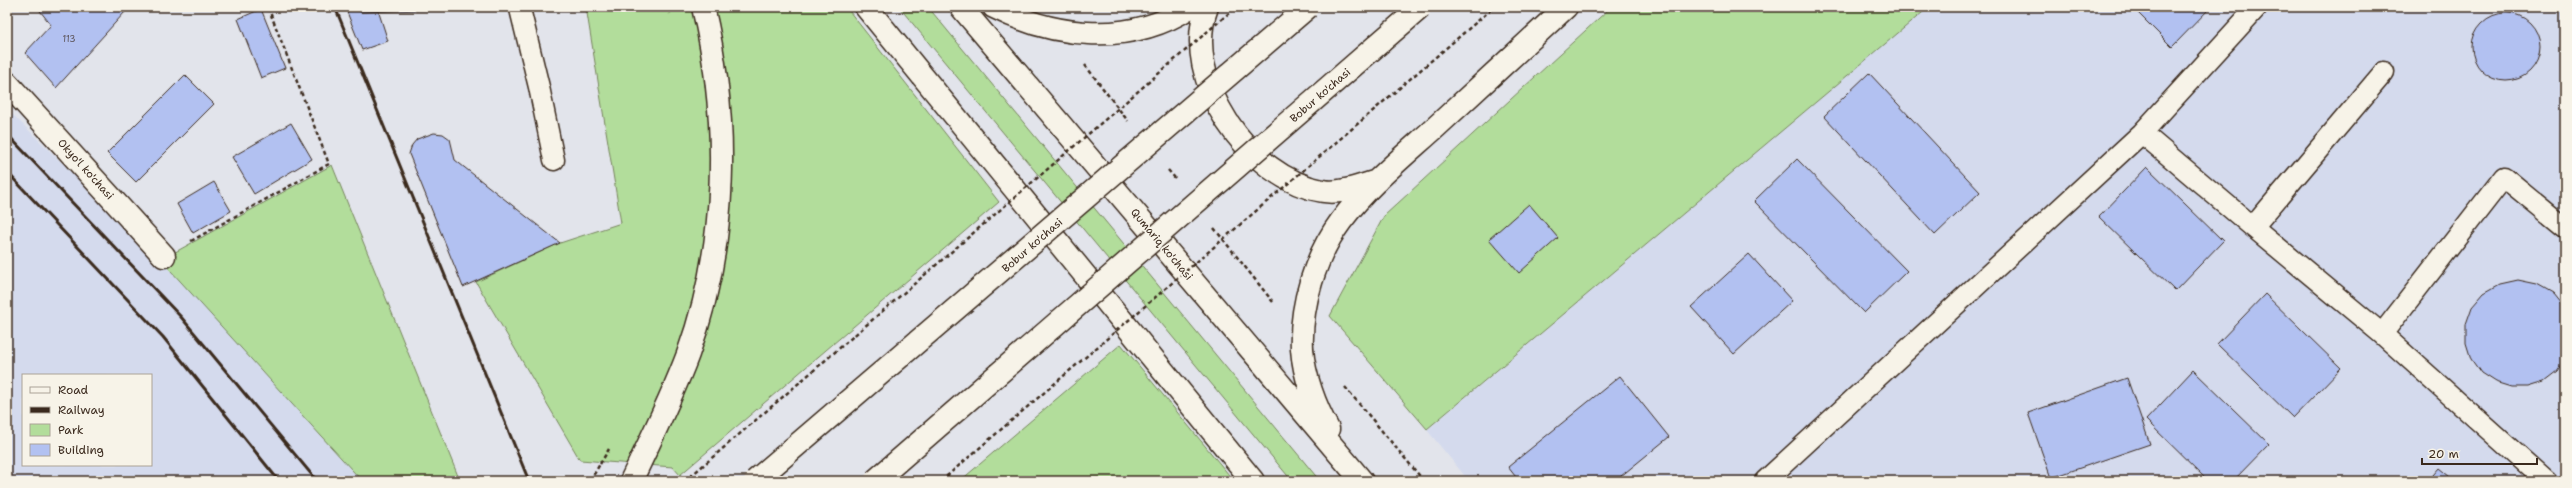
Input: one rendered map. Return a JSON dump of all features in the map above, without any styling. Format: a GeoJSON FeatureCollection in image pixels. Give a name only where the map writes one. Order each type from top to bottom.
{"type":"FeatureCollection","features":[{"type":"Feature","properties":{"kind":"main road"},"geometry":{"type":"LineString","coordinates":[[631,481],[657,428],[688,353],[703,303],[713,250],[720,189],[721,127],[715,60],[703,7]]}},
{"type":"Feature","properties":{"kind":"main road"},"geometry":{"type":"LineString","coordinates":[[866,7],[1253,481]]}},
{"type":"Feature","properties":{"kind":"main road","name":"Qumariq ko'chasi"},"geometry":{"type":"LineString","coordinates":[[961,7],[1362,481]]}},
{"type":"Feature","properties":{"kind":"main road"},"geometry":{"type":"LineString","coordinates":[[994,7],[1031,23],[1066,32],[1105,34],[1143,28],[1179,15],[1190,7]]}},
{"type":"Feature","properties":{"kind":"main road"},"geometry":{"type":"LineString","coordinates":[[1207,7],[1203,18],[1202,44],[1205,70],[1211,94],[1224,117],[1256,155],[1277,172],[1299,183],[1323,191],[1351,189],[1378,180]]}},
{"type":"Feature","properties":{"kind":"main road","name":"Bobur ko'chasi"},"geometry":{"type":"LineString","coordinates":[[755,481],[1308,7]]}},
{"type":"Feature","properties":{"kind":"main road","name":"Bobur ko'chasi"},"geometry":{"type":"LineString","coordinates":[[875,481],[1421,7]]}},
{"type":"Feature","properties":{"kind":"main road"},"geometry":{"type":"LineString","coordinates":[[1342,457],[1323,422],[1309,386],[1302,349],[1304,313],[1310,288],[1323,251],[1340,222],[1378,180],[1566,7]]}},
{"type":"Feature","properties":{"kind":"main road","name":"Okyo'l ko'chasi"},"geometry":{"type":"LineString","coordinates":[[7,83],[164,256]]}},
{"type":"Feature","properties":{"kind":"lane"},"geometry":{"type":"LineString","coordinates":[[1765,481],[2142,133],[2257,7]]}},
{"type":"Feature","properties":{"kind":"lane"},"geometry":{"type":"LineString","coordinates":[[520,9],[539,87],[554,160]]}},
{"type":"Feature","properties":{"kind":"lane"},"geometry":{"type":"LineString","coordinates":[[2253,227],[2384,72]]}},
{"type":"Feature","properties":{"kind":"lane"},"geometry":{"type":"LineString","coordinates":[[2142,133],[2382,334],[2546,481]]}},
{"type":"Feature","properties":{"kind":"lane"},"geometry":{"type":"LineString","coordinates":[[2382,334],[2504,177],[2565,227]]}},
{"type":"Feature","properties":{"kind":"path"},"geometry":{"type":"LineString","coordinates":[[164,256],[329,164],[268,7]]}},
{"type":"Feature","properties":{"kind":"path"},"geometry":{"type":"LineString","coordinates":[[668,7],[671,19]]}},
{"type":"Feature","properties":{"kind":"path"},"geometry":{"type":"LineString","coordinates":[[685,481],[1236,7]]}},
{"type":"Feature","properties":{"kind":"path"},"geometry":{"type":"LineString","coordinates":[[941,481],[1494,7]]}},
{"type":"Feature","properties":{"kind":"path"},"geometry":{"type":"LineString","coordinates":[[1066,32],[1087,68],[1131,124]]}},
{"type":"Feature","properties":{"kind":"path"},"geometry":{"type":"LineString","coordinates":[[1165,166],[1180,185]]}},
{"type":"Feature","properties":{"kind":"path"},"geometry":{"type":"LineString","coordinates":[[1209,222],[1303,338]]}},
{"type":"Feature","properties":{"kind":"path"},"geometry":{"type":"LineString","coordinates":[[1344,385],[1424,481]]}},
{"type":"Feature","properties":{"kind":"path"},"geometry":{"type":"LineString","coordinates":[[600,464],[611,446]]}},
{"type":"Feature","properties":{"kind":"shaded area"},"geometry":{"type":"Polygon","coordinates":[[[1929,7],[2565,7],[2565,481],[1469,481],[1427,430],[1929,7]]]}},
{"type":"Feature","properties":{"kind":"shaded area"},"geometry":{"type":"Polygon","coordinates":[[[7,109],[161,260],[362,481],[7,481],[7,109]]]}},
{"type":"Feature","properties":{"kind":"green space"},"geometry":{"type":"Polygon","coordinates":[[[586,7],[846,7],[999,202],[680,475],[673,467],[580,460],[476,282],[560,243],[621,223],[586,7]]]}},
{"type":"Feature","properties":{"kind":"green space"},"geometry":{"type":"Polygon","coordinates":[[[899,7],[928,7],[1320,481],[1292,481],[899,7]]]}},
{"type":"Feature","properties":{"kind":"green space"},"geometry":{"type":"Polygon","coordinates":[[[1611,7],[1929,7],[1427,429],[1330,316],[1384,216],[1611,7]]]}},
{"type":"Feature","properties":{"kind":"green space"},"geometry":{"type":"Polygon","coordinates":[[[332,165],[460,481],[362,481],[161,260],[332,165]]]}},
{"type":"Feature","properties":{"kind":"green space"},"geometry":{"type":"Polygon","coordinates":[[[1121,344],[1234,481],[960,481],[1121,344]]]}},
{"type":"Feature","properties":{"kind":"building"},"geometry":{"type":"Polygon","coordinates":[[[37,7],[120,7],[125,12],[56,88],[25,53],[51,25],[37,7]]]}},
{"type":"Feature","properties":{"kind":"building"},"geometry":{"type":"Polygon","coordinates":[[[345,7],[377,7],[388,41],[362,50],[345,7]]]}},
{"type":"Feature","properties":{"kind":"building"},"geometry":{"type":"Polygon","coordinates":[[[360,7],[453,7],[453,9],[360,12],[360,7]]]}},
{"type":"Feature","properties":{"kind":"building"},"geometry":{"type":"Polygon","coordinates":[[[2132,7],[2211,7],[2172,47],[2132,7]]]}},
{"type":"Feature","properties":{"kind":"building"},"geometry":{"type":"Polygon","coordinates":[[[261,9],[285,68],[261,78],[238,19],[261,9]]]}},
{"type":"Feature","properties":{"kind":"building"},"geometry":{"type":"Polygon","coordinates":[[[2506,13],[2519,16],[2530,23],[2537,34],[2540,47],[2537,60],[2530,71],[2519,78],[2506,81],[2493,78],[2482,71],[2475,60],[2472,47],[2475,34],[2482,23],[2493,16],[2506,13]]]}},
{"type":"Feature","properties":{"kind":"building"},"geometry":{"type":"Polygon","coordinates":[[[1869,73],[1980,192],[1935,235],[1824,116],[1869,73]]]}},
{"type":"Feature","properties":{"kind":"building"},"geometry":{"type":"Polygon","coordinates":[[[185,75],[214,104],[136,182],[107,153],[185,75]]]}},
{"type":"Feature","properties":{"kind":"building"},"geometry":{"type":"Polygon","coordinates":[[[291,123],[312,159],[254,194],[232,157],[291,123]]]}},
{"type":"Feature","properties":{"kind":"building"},"geometry":{"type":"Polygon","coordinates":[[[434,133],[443,134],[450,139],[455,160],[560,243],[463,287],[409,154],[412,145],[417,139],[434,133]]]}},
{"type":"Feature","properties":{"kind":"building"},"geometry":{"type":"Polygon","coordinates":[[[1797,159],[1907,271],[1864,313],[1754,201],[1797,159]]]}},
{"type":"Feature","properties":{"kind":"building"},"geometry":{"type":"Polygon","coordinates":[[[2147,167],[2223,241],[2175,291],[2099,217],[2147,167]]]}},
{"type":"Feature","properties":{"kind":"building"},"geometry":{"type":"Polygon","coordinates":[[[214,182],[231,211],[193,233],[177,204],[214,182]]]}},
{"type":"Feature","properties":{"kind":"building"},"geometry":{"type":"Polygon","coordinates":[[[1529,204],[1558,238],[1519,273],[1489,239],[1529,204]]]}},
{"type":"Feature","properties":{"kind":"building"},"geometry":{"type":"Polygon","coordinates":[[[1749,254],[1792,301],[1734,354],[1691,307],[1749,254]]]}},
{"type":"Feature","properties":{"kind":"building"},"geometry":{"type":"Polygon","coordinates":[[[2518,280],[2537,284],[2553,293],[2565,308],[2565,360],[2557,372],[2544,382],[2528,387],[2511,387],[2495,382],[2481,373],[2471,359],[2466,343],[2466,324],[2472,307],[2484,293],[2500,284],[2518,280]]]}},
{"type":"Feature","properties":{"kind":"building"},"geometry":{"type":"Polygon","coordinates":[[[2265,294],[2341,368],[2293,418],[2217,344],[2265,294]]]}},
{"type":"Feature","properties":{"kind":"building"},"geometry":{"type":"Polygon","coordinates":[[[2193,370],[2269,444],[2233,481],[2208,481],[2146,420],[2193,370]]]}},
{"type":"Feature","properties":{"kind":"building"},"geometry":{"type":"Polygon","coordinates":[[[1620,376],[1669,437],[1615,481],[1519,481],[1508,467],[1620,376]]]}},
{"type":"Feature","properties":{"kind":"building"},"geometry":{"type":"Polygon","coordinates":[[[2127,378],[2150,444],[2051,478],[2028,413],[2127,378]]]}},
{"type":"Feature","properties":{"kind":"building"},"geometry":{"type":"Polygon","coordinates":[[[2439,468],[2455,481],[2428,481],[2439,468]]]}},
{"type":"Feature","properties":{"kind":"railway"},"geometry":{"type":"LineString","coordinates":[[335,7],[529,481]]}},
{"type":"Feature","properties":{"kind":"railway"},"geometry":{"type":"LineString","coordinates":[[7,134],[181,317],[317,481]]}},
{"type":"Feature","properties":{"kind":"railway"},"geometry":{"type":"LineString","coordinates":[[7,172],[163,337],[279,481]]}}]}
